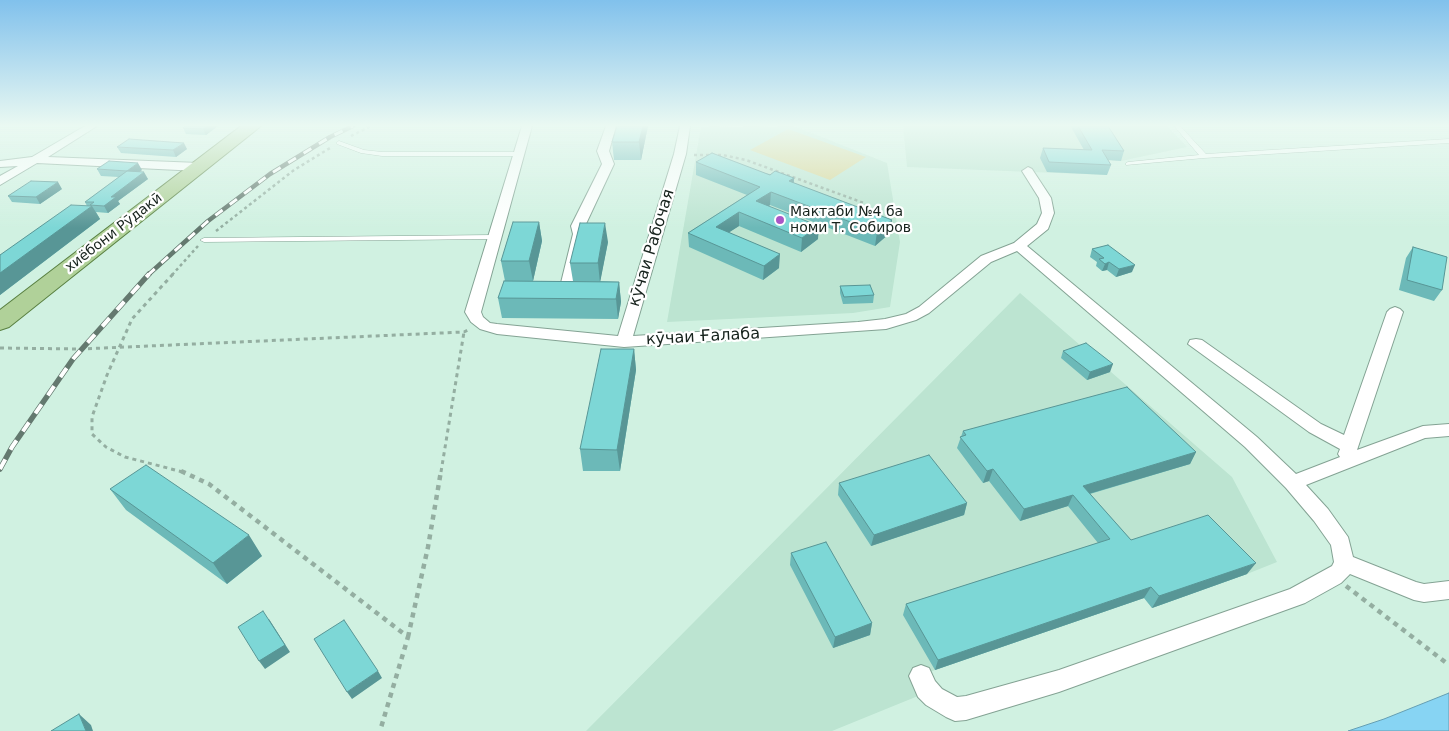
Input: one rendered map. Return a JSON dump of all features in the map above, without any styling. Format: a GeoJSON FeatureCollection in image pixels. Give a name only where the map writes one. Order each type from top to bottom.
{"type":"FeatureCollection","features":[{"type":"Feature","properties":{"kind":"main road","name":"хиёбони Рӯдакӣ"},"geometry":{"type":"LineString","coordinates":[[0,322],[208,160]]}},
{"type":"Feature","properties":{"kind":"street"},"geometry":{"type":"LineString","coordinates":[[0,164],[36,160]]}},
{"type":"Feature","properties":{"kind":"street"},"geometry":{"type":"LineString","coordinates":[[0,182],[37,160]]}},
{"type":"Feature","properties":{"kind":"street"},"geometry":{"type":"LineString","coordinates":[[40,160],[199,167]]}},
{"type":"Feature","properties":{"kind":"street"},"geometry":{"type":"LineString","coordinates":[[480,323],[476,319],[474,312],[475,302],[516,160]]}},
{"type":"Feature","properties":{"kind":"street"},"geometry":{"type":"LineString","coordinates":[[566,291],[580,234],[578,226],[608,164],[607,160]]}},
{"type":"Feature","properties":{"kind":"street","name":"кӯчаи Рабочая"},"geometry":{"type":"LineString","coordinates":[[624,342],[678,160]]}},
{"type":"Feature","properties":{"kind":"street","name":"кӯчаи Ғалаба"},"geometry":{"type":"LineString","coordinates":[[480,323],[497,329],[624,342],[886,324],[910,317],[924,310],[986,259],[1019,246],[1043,226],[1048,213],[1045,198],[1028,171]]}},
{"type":"Feature","properties":{"kind":"street"},"geometry":{"type":"LineString","coordinates":[[921,676],[926,689],[934,697],[955,709],[966,708],[1059,681],[1297,596],[1334,577],[1341,571],[1344,562],[1341,543],[1321,516],[1293,484],[1251,442],[1019,246]]}},
{"type":"Feature","properties":{"kind":"street"},"geometry":{"type":"LineString","coordinates":[[1345,464],[1348,445],[1395,312]]}},
{"type":"Feature","properties":{"kind":"street"},"geometry":{"type":"LineString","coordinates":[[1196,344],[1315,428],[1348,445]]}},
{"type":"Feature","properties":{"kind":"street"},"geometry":{"type":"LineString","coordinates":[[1293,484],[1423,432],[1449,430]]}},
{"type":"Feature","properties":{"kind":"street"},"geometry":{"type":"LineString","coordinates":[[1344,562],[1414,591],[1424,593],[1449,590]]}},
{"type":"Feature","properties":{"kind":"lane"},"geometry":{"type":"LineString","coordinates":[[1128,164],[1165,160]]}},
{"type":"Feature","properties":{"kind":"lane"},"geometry":{"type":"LineString","coordinates":[[204,240],[494,238]]}},
{"type":"Feature","properties":{"kind":"path"},"geometry":{"type":"LineString","coordinates":[[310,160],[252,201],[204,240],[132,319],[121,347],[107,374],[92,417],[92,434],[106,447],[125,457],[179,470],[209,484],[408,637]]}},
{"type":"Feature","properties":{"kind":"path"},"geometry":{"type":"LineString","coordinates":[[746,160],[864,203]]}},
{"type":"Feature","properties":{"kind":"path"},"geometry":{"type":"LineString","coordinates":[[0,348],[121,347],[464,332],[480,323]]}},
{"type":"Feature","properties":{"kind":"path"},"geometry":{"type":"LineString","coordinates":[[380,731],[408,637],[428,547],[464,332]]}},
{"type":"Feature","properties":{"kind":"path"},"geometry":{"type":"LineString","coordinates":[[1357,594],[1449,665]]}},
{"type":"Feature","properties":{"kind":"shaded area"},"geometry":{"type":"Polygon","coordinates":[[[695,160],[880,160],[887,163],[900,242],[890,307],[853,313],[667,322],[695,160]]]}},
{"type":"Feature","properties":{"kind":"shaded area"},"geometry":{"type":"Polygon","coordinates":[[[777,160],[861,160],[830,180],[777,160]]]}},
{"type":"Feature","properties":{"kind":"shaded area"},"geometry":{"type":"Polygon","coordinates":[[[906,160],[1099,160],[1107,175],[907,167],[906,160]]]}},
{"type":"Feature","properties":{"kind":"shaded area"},"geometry":{"type":"Polygon","coordinates":[[[1020,293],[1232,477],[1277,562],[1152,608],[1144,598],[935,670],[911,680],[918,696],[832,731],[586,731],[1020,293]]]}},
{"type":"Feature","properties":{"kind":"water"},"geometry":{"type":"Polygon","coordinates":[[[1449,693],[1449,731],[1348,731],[1384,719],[1449,693]]]}},
{"type":"Feature","properties":{"kind":"building"},"geometry":{"type":"Polygon","coordinates":[[[699,160],[731,160],[770,175],[775,171],[794,178],[789,181],[892,220],[877,232],[771,192],[756,201],[819,226],[802,238],[739,212],[716,227],[780,254],[764,266],[688,233],[760,187],[696,162],[699,160]]]}},
{"type":"Feature","properties":{"kind":"building"},"geometry":{"type":"Polygon","coordinates":[[[1048,160],[1108,160],[1111,165],[1049,162],[1048,160]]]}},
{"type":"Feature","properties":{"kind":"building"},"geometry":{"type":"Polygon","coordinates":[[[109,161],[138,163],[127,171],[97,169],[109,161]]]}},
{"type":"Feature","properties":{"kind":"building"},"geometry":{"type":"Polygon","coordinates":[[[127,171],[144,172],[111,197],[116,197],[104,206],[90,205],[94,202],[85,202],[127,171]]]}},
{"type":"Feature","properties":{"kind":"building"},"geometry":{"type":"Polygon","coordinates":[[[31,181],[58,182],[36,197],[8,196],[31,181]]]}},
{"type":"Feature","properties":{"kind":"building"},"geometry":{"type":"Polygon","coordinates":[[[71,205],[92,206],[0,273],[0,255],[71,205]]]}},
{"type":"Feature","properties":{"kind":"building"},"geometry":{"type":"Polygon","coordinates":[[[513,222],[539,222],[529,261],[501,261],[513,222]]]}},
{"type":"Feature","properties":{"kind":"building"},"geometry":{"type":"Polygon","coordinates":[[[580,223],[605,223],[598,263],[570,263],[580,223]]]}},
{"type":"Feature","properties":{"kind":"building"},"geometry":{"type":"Polygon","coordinates":[[[1108,245],[1135,265],[1119,269],[1109,262],[1105,264],[1099,259],[1104,258],[1092,249],[1108,245]]]}},
{"type":"Feature","properties":{"kind":"building"},"geometry":{"type":"Polygon","coordinates":[[[1413,247],[1447,257],[1442,290],[1407,280],[1413,247]]]}},
{"type":"Feature","properties":{"kind":"building"},"geometry":{"type":"Polygon","coordinates":[[[504,281],[619,282],[616,299],[498,298],[504,281]]]}},
{"type":"Feature","properties":{"kind":"building"},"geometry":{"type":"Polygon","coordinates":[[[870,285],[874,295],[844,297],[840,286],[870,285]]]}},
{"type":"Feature","properties":{"kind":"building"},"geometry":{"type":"Polygon","coordinates":[[[1086,343],[1113,364],[1090,372],[1063,351],[1086,343]]]}},
{"type":"Feature","properties":{"kind":"building"},"geometry":{"type":"Polygon","coordinates":[[[601,349],[634,349],[617,450],[580,449],[601,349]]]}},
{"type":"Feature","properties":{"kind":"building"},"geometry":{"type":"Polygon","coordinates":[[[1127,387],[1196,452],[1083,486],[1131,540],[1208,515],[1256,563],[1159,596],[1151,587],[938,660],[906,604],[1110,539],[1073,495],[1024,509],[993,469],[987,471],[960,437],[966,435],[963,431],[1127,387]]]}},
{"type":"Feature","properties":{"kind":"building"},"geometry":{"type":"Polygon","coordinates":[[[929,455],[967,503],[874,535],[839,483],[929,455]]]}},
{"type":"Feature","properties":{"kind":"building"},"geometry":{"type":"Polygon","coordinates":[[[146,465],[249,535],[213,563],[110,489],[146,465]]]}},
{"type":"Feature","properties":{"kind":"building"},"geometry":{"type":"Polygon","coordinates":[[[826,542],[872,623],[835,637],[791,553],[826,542]]]}},
{"type":"Feature","properties":{"kind":"building"},"geometry":{"type":"Polygon","coordinates":[[[263,611],[285,645],[259,661],[238,627],[263,611]]]}},
{"type":"Feature","properties":{"kind":"building"},"geometry":{"type":"Polygon","coordinates":[[[344,620],[378,671],[347,692],[314,639],[344,620]]]}},
{"type":"Feature","properties":{"kind":"building"},"geometry":{"type":"Polygon","coordinates":[[[79,714],[86,731],[51,731],[79,714]]]}},
{"type":"Feature","properties":{"kind":"railway"},"geometry":{"type":"LineString","coordinates":[[149,275],[208,221],[270,174],[293,160]]}},
{"type":"Feature","properties":{"kind":"railway"},"geometry":{"type":"LineString","coordinates":[[0,469],[12,447],[73,359],[149,275]]}},
{"type":"Feature","properties":{"kind":"place","name":"Мактаби №4 ба номи Т. Собиров"},"geometry":{"type":"Point","coordinates":[780,220]}}]}
